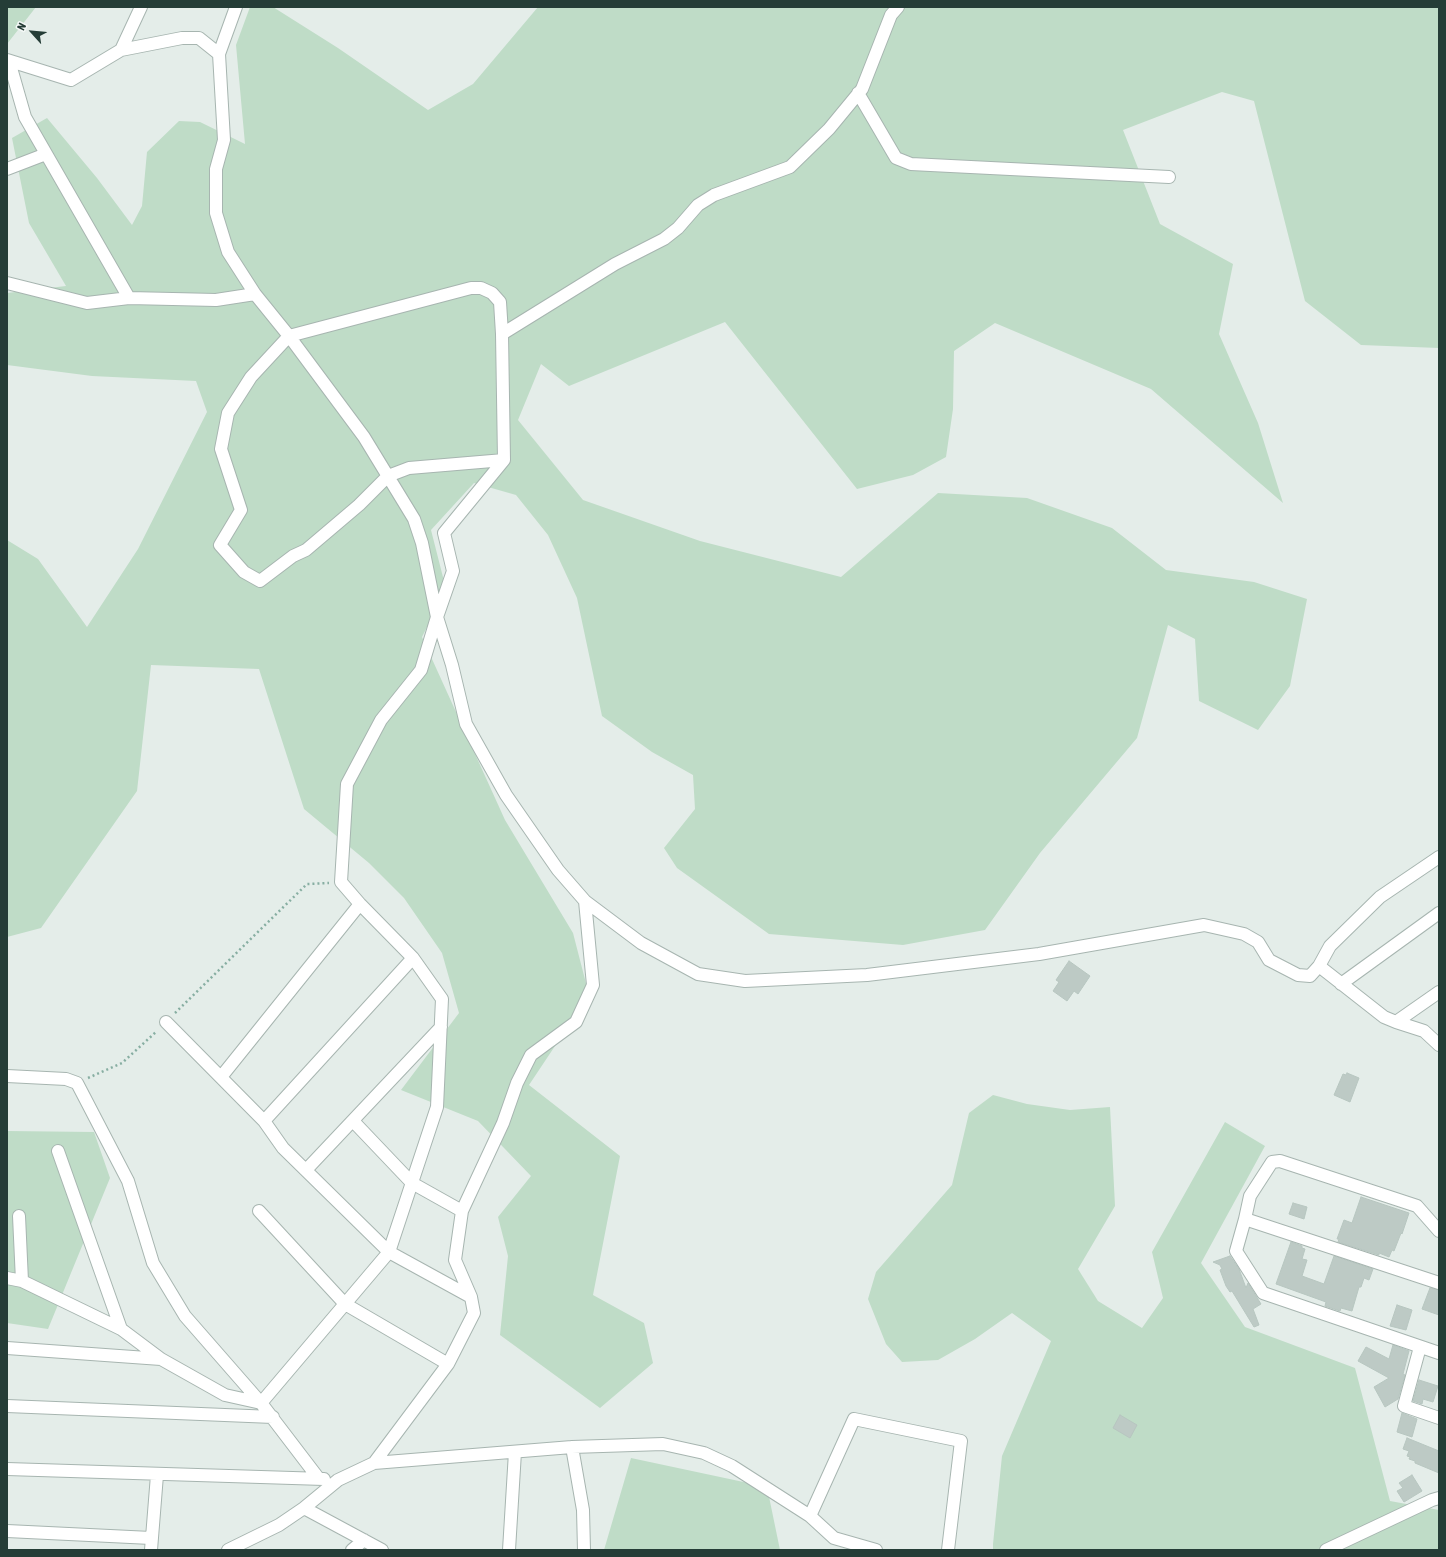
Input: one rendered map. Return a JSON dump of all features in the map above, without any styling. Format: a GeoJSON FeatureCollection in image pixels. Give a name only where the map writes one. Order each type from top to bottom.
{"type":"FeatureCollection","features":[{"type":"Feature","properties":{"kind":"street"},"geometry":{"type":"LineString","coordinates":[[121,50],[141,7]]}},
{"type":"Feature","properties":{"kind":"street"},"geometry":{"type":"LineString","coordinates":[[236,7],[219,54],[224,140],[216,169],[216,213],[228,252],[255,294],[289,336],[364,437],[414,519],[422,543],[437,616],[452,665],[466,724],[506,795],[558,870],[585,901],[641,943],[698,974],[745,981],[867,975],[1039,954],[1204,925],[1244,934],[1258,942],[1269,960],[1298,975],[1310,976],[1319,966],[1330,946],[1380,897],[1439,857]]}},
{"type":"Feature","properties":{"kind":"street"},"geometry":{"type":"LineString","coordinates":[[502,334],[615,264],[664,239],[678,228],[698,205],[714,196],[790,167],[828,129],[862,89],[891,15],[898,7]]}},
{"type":"Feature","properties":{"kind":"street"},"geometry":{"type":"LineString","coordinates":[[129,298],[13,96],[8,60],[71,80],[121,50],[182,38],[200,38],[219,54]]}},
{"type":"Feature","properties":{"kind":"street"},"geometry":{"type":"LineString","coordinates":[[858,93],[896,158],[911,164],[1169,177]]}},
{"type":"Feature","properties":{"kind":"street"},"geometry":{"type":"LineString","coordinates":[[7,170],[46,154]]}},
{"type":"Feature","properties":{"kind":"street"},"geometry":{"type":"LineString","coordinates":[[7,283],[87,303],[129,298],[216,300],[255,294]]}},
{"type":"Feature","properties":{"kind":"street"},"geometry":{"type":"LineString","coordinates":[[261,1403],[389,1252],[437,1107],[442,999],[413,958],[360,904],[341,882],[347,784],[381,720],[422,670],[437,616],[453,571],[444,533],[504,460],[500,302],[492,293],[481,288],[471,288],[289,336],[251,377],[228,413],[221,449],[241,510],[220,545],[244,572],[260,580],[293,556],[306,550],[359,505],[388,476],[409,468],[504,460]]}},
{"type":"Feature","properties":{"kind":"street"},"geometry":{"type":"LineString","coordinates":[[374,1463],[448,1364],[474,1313],[471,1297],[455,1260],[462,1211],[503,1123],[517,1083],[531,1055],[576,1022],[593,985],[585,901]]}},
{"type":"Feature","properties":{"kind":"street"},"geometry":{"type":"LineString","coordinates":[[221,1077],[360,904]]}},
{"type":"Feature","properties":{"kind":"street"},"geometry":{"type":"LineString","coordinates":[[1341,984],[1439,913]]}},
{"type":"Feature","properties":{"kind":"street"},"geometry":{"type":"LineString","coordinates":[[264,1121],[413,958]]}},
{"type":"Feature","properties":{"kind":"street"},"geometry":{"type":"LineString","coordinates":[[1319,966],[1384,1017],[1424,1031],[1439,1045]]}},
{"type":"Feature","properties":{"kind":"street"},"geometry":{"type":"LineString","coordinates":[[1396,1022],[1439,992]]}},
{"type":"Feature","properties":{"kind":"street"},"geometry":{"type":"LineString","coordinates":[[166,1022],[264,1121],[283,1148],[389,1252],[471,1297]]}},
{"type":"Feature","properties":{"kind":"street"},"geometry":{"type":"LineString","coordinates":[[306,1170],[441,1027]]}},
{"type":"Feature","properties":{"kind":"street"},"geometry":{"type":"LineString","coordinates":[[7,1076],[66,1079],[77,1083],[128,1181],[153,1263],[185,1316],[273,1417],[319,1479]]}},
{"type":"Feature","properties":{"kind":"street"},"geometry":{"type":"LineString","coordinates":[[353,1121],[412,1183],[462,1211]]}},
{"type":"Feature","properties":{"kind":"street"},"geometry":{"type":"LineString","coordinates":[[58,1151],[121,1329]]}},
{"type":"Feature","properties":{"kind":"street"},"geometry":{"type":"LineString","coordinates":[[1439,1230],[1417,1206],[1280,1161],[1272,1162],[1250,1196],[1236,1251],[1264,1293],[1439,1353]]}},
{"type":"Feature","properties":{"kind":"street"},"geometry":{"type":"LineString","coordinates":[[259,1211],[345,1304],[448,1364]]}},
{"type":"Feature","properties":{"kind":"street"},"geometry":{"type":"LineString","coordinates":[[19,1216],[22,1281]]}},
{"type":"Feature","properties":{"kind":"street"},"geometry":{"type":"LineString","coordinates":[[1245,1219],[1439,1283]]}},
{"type":"Feature","properties":{"kind":"street"},"geometry":{"type":"LineString","coordinates":[[7,1278],[22,1281],[121,1329],[161,1359],[225,1395],[261,1403]]}},
{"type":"Feature","properties":{"kind":"street"},"geometry":{"type":"LineString","coordinates":[[1420,1347],[1404,1406],[1439,1418]]}},
{"type":"Feature","properties":{"kind":"street"},"geometry":{"type":"LineString","coordinates":[[7,1348],[161,1359]]}},
{"type":"Feature","properties":{"kind":"street"},"geometry":{"type":"LineString","coordinates":[[7,1406],[273,1417]]}},
{"type":"Feature","properties":{"kind":"street"},"geometry":{"type":"LineString","coordinates":[[810,1516],[854,1419],[961,1441],[948,1550]]}},
{"type":"Feature","properties":{"kind":"street"},"geometry":{"type":"LineString","coordinates":[[228,1550],[279,1525],[304,1508],[338,1480],[374,1463],[572,1447],[663,1444],[704,1453],[732,1466],[810,1516],[834,1538],[876,1550]]}},
{"type":"Feature","properties":{"kind":"street"},"geometry":{"type":"LineString","coordinates":[[572,1447],[583,1510],[584,1550]]}},
{"type":"Feature","properties":{"kind":"street"},"geometry":{"type":"LineString","coordinates":[[509,1550],[515,1452]]}},
{"type":"Feature","properties":{"kind":"street"},"geometry":{"type":"LineString","coordinates":[[7,1469],[338,1480]]}},
{"type":"Feature","properties":{"kind":"street"},"geometry":{"type":"LineString","coordinates":[[7,1531],[151,1544],[157,1475]]}},
{"type":"Feature","properties":{"kind":"street"},"geometry":{"type":"LineString","coordinates":[[1326,1550],[1439,1498]]}},
{"type":"Feature","properties":{"kind":"street"},"geometry":{"type":"LineString","coordinates":[[304,1508],[382,1550]]}},
{"type":"Feature","properties":{"kind":"street"},"geometry":{"type":"LineString","coordinates":[[352,1550],[364,1540]]}},
{"type":"Feature","properties":{"kind":"path"},"geometry":{"type":"LineString","coordinates":[[77,1083],[122,1063],[308,884],[341,882]]}},
{"type":"Feature","properties":{"kind":"green space"},"geometry":{"type":"Polygon","coordinates":[[[7,7],[36,7],[7,44],[7,7]]]}},
{"type":"Feature","properties":{"kind":"green space"},"geometry":{"type":"Polygon","coordinates":[[[250,7],[273,7],[338,48],[428,110],[473,84],[538,7],[1439,7],[1439,348],[1361,345],[1305,301],[1254,101],[1222,92],[1123,130],[1160,224],[1233,264],[1219,334],[1258,423],[1283,503],[1151,389],[995,323],[954,351],[953,409],[946,457],[913,475],[857,489],[725,322],[569,386],[541,364],[518,420],[583,500],[700,541],[841,577],[938,493],[1027,498],[1112,528],[1166,570],[1254,582],[1307,599],[1290,686],[1258,730],[1199,701],[1195,639],[1168,625],[1137,738],[1040,853],[985,930],[903,945],[769,934],[677,868],[664,848],[695,809],[693,775],[652,752],[602,716],[577,598],[548,535],[516,495],[474,483],[431,530],[446,589],[422,637],[505,820],[573,933],[589,995],[529,1085],[620,1156],[593,1295],[644,1323],[653,1363],[600,1408],[500,1335],[508,1256],[498,1217],[531,1176],[478,1121],[401,1090],[459,1013],[442,953],[404,898],[369,863],[304,809],[259,669],[151,665],[137,791],[41,928],[7,937],[7,540],[38,559],[87,627],[138,549],[207,412],[196,381],[92,376],[7,365],[7,293],[66,286],[29,223],[12,138],[47,118],[97,178],[132,225],[142,206],[147,152],[179,121],[200,122],[245,144],[236,45],[250,7]]]}},
{"type":"Feature","properties":{"kind":"green space"},"geometry":{"type":"Polygon","coordinates":[[[993,1095],[1027,1104],[1070,1110],[1110,1107],[1115,1206],[1078,1269],[1098,1301],[1142,1328],[1163,1298],[1152,1252],[1225,1122],[1265,1146],[1201,1263],[1245,1327],[1355,1368],[1390,1501],[1439,1510],[1439,1550],[993,1550],[1002,1456],[1051,1341],[1012,1313],[975,1339],[938,1360],[902,1362],[886,1344],[868,1299],[876,1272],[952,1185],[969,1113],[993,1095]]]}},
{"type":"Feature","properties":{"kind":"green space"},"geometry":{"type":"Polygon","coordinates":[[[7,1131],[94,1132],[110,1178],[48,1329],[7,1323],[7,1131]]]}},
{"type":"Feature","properties":{"kind":"green space"},"geometry":{"type":"Polygon","coordinates":[[[631,1458],[767,1487],[780,1550],[604,1550],[631,1458]]]}},
{"type":"Feature","properties":{"kind":"building"},"geometry":{"type":"Polygon","coordinates":[[[1069,961],[1090,976],[1078,994],[1074,991],[1067,1001],[1053,991],[1059,982],[1056,980],[1069,961]]]}},
{"type":"Feature","properties":{"kind":"building"},"geometry":{"type":"Polygon","coordinates":[[[1347,1073],[1359,1078],[1350,1102],[1334,1095],[1343,1074],[1346,1075],[1347,1073]]]}},
{"type":"Feature","properties":{"kind":"building"},"geometry":{"type":"Polygon","coordinates":[[[1361,1197],[1409,1213],[1402,1234],[1401,1233],[1394,1251],[1392,1250],[1389,1257],[1338,1242],[1339,1239],[1337,1239],[1344,1220],[1352,1223],[1361,1197]]]}},
{"type":"Feature","properties":{"kind":"building"},"geometry":{"type":"Polygon","coordinates":[[[1293,1203],[1307,1207],[1304,1219],[1289,1214],[1293,1203]]]}},
{"type":"Feature","properties":{"kind":"building"},"geometry":{"type":"Polygon","coordinates":[[[1291,1242],[1302,1246],[1302,1248],[1305,1249],[1302,1259],[1307,1260],[1302,1276],[1324,1284],[1334,1256],[1373,1269],[1369,1280],[1364,1278],[1361,1287],[1359,1287],[1352,1311],[1341,1308],[1340,1311],[1325,1306],[1326,1302],[1276,1284],[1291,1242]]]}},
{"type":"Feature","properties":{"kind":"building"},"geometry":{"type":"Polygon","coordinates":[[[1230,1256],[1239,1269],[1246,1288],[1248,1283],[1261,1304],[1253,1309],[1259,1325],[1254,1327],[1232,1291],[1230,1292],[1226,1286],[1220,1270],[1222,1269],[1220,1265],[1213,1262],[1230,1256]]]}},
{"type":"Feature","properties":{"kind":"building"},"geometry":{"type":"Polygon","coordinates":[[[1430,1288],[1439,1290],[1439,1315],[1422,1309],[1430,1288]]]}},
{"type":"Feature","properties":{"kind":"building"},"geometry":{"type":"Polygon","coordinates":[[[1397,1305],[1412,1310],[1406,1330],[1390,1326],[1397,1305]]]}},
{"type":"Feature","properties":{"kind":"building"},"geometry":{"type":"Polygon","coordinates":[[[1393,1345],[1409,1351],[1403,1374],[1405,1375],[1398,1399],[1385,1407],[1374,1387],[1389,1378],[1358,1361],[1366,1347],[1389,1359],[1393,1345]]]}},
{"type":"Feature","properties":{"kind":"building"},"geometry":{"type":"Polygon","coordinates":[[[1419,1380],[1438,1386],[1433,1402],[1423,1399],[1422,1404],[1413,1401],[1419,1380]]]}},
{"type":"Feature","properties":{"kind":"building"},"geometry":{"type":"Polygon","coordinates":[[[1402,1413],[1417,1419],[1412,1437],[1397,1432],[1402,1413]]]}},
{"type":"Feature","properties":{"kind":"building"},"geometry":{"type":"Polygon","coordinates":[[[1120,1415],[1137,1425],[1130,1438],[1113,1428],[1120,1415]]]}},
{"type":"Feature","properties":{"kind":"building"},"geometry":{"type":"Polygon","coordinates":[[[1407,1438],[1439,1451],[1439,1473],[1409,1459],[1410,1457],[1407,1456],[1409,1451],[1403,1449],[1407,1438]]]}},
{"type":"Feature","properties":{"kind":"building"},"geometry":{"type":"Polygon","coordinates":[[[1412,1475],[1422,1491],[1404,1502],[1397,1491],[1403,1488],[1399,1483],[1412,1475]]]}}]}
